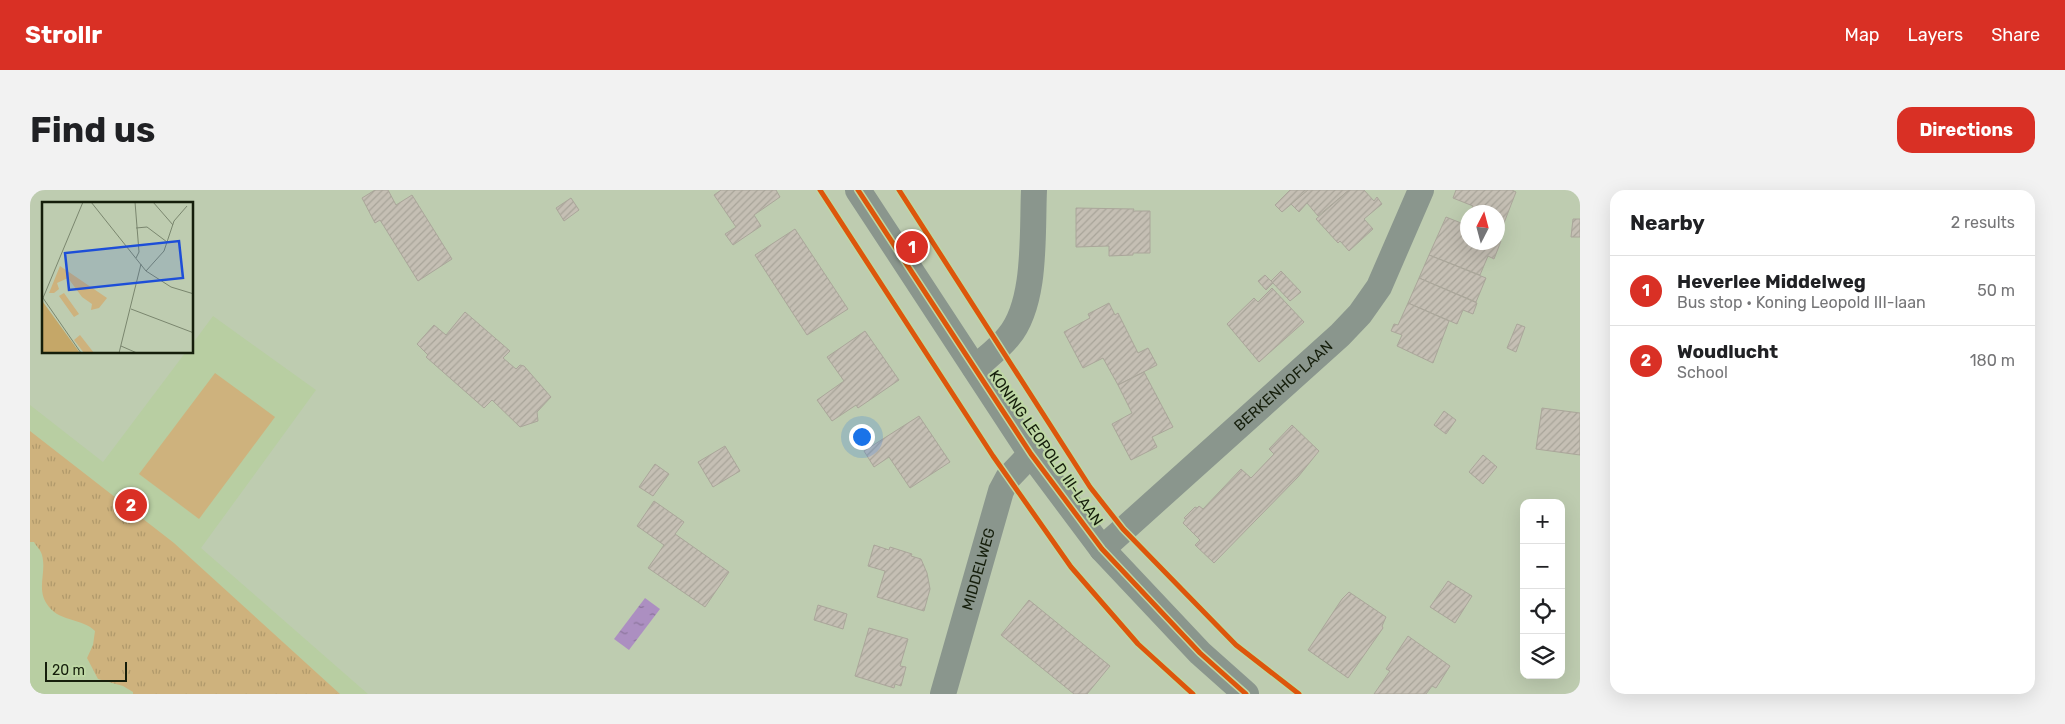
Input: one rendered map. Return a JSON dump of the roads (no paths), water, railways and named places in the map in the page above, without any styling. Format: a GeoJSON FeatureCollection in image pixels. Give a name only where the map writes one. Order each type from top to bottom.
{"type":"FeatureCollection","features":[{"type":"Feature","properties":{"kind":"street","name":"KONING LEOPOLD III-LAAN"},"geometry":{"type":"LineString","coordinates":[[858,190],[1031,454],[1102,548],[1200,653],[1246,694]]}},
{"type":"Feature","properties":{"kind":"street"},"geometry":{"type":"LineString","coordinates":[[975,368],[1009,336],[1022,314],[1028,292],[1034,190]]}},
{"type":"Feature","properties":{"kind":"street","name":"BERKENHOFLAAN"},"geometry":{"type":"LineString","coordinates":[[1102,548],[1340,335],[1360,314],[1379,287],[1421,190]]}},
{"type":"Feature","properties":{"kind":"street","name":"MIDDELWEG"},"geometry":{"type":"LineString","coordinates":[[943,694],[1000,491],[1008,478],[1031,454]]}},
{"type":"Feature","properties":{"kind":"water"},"geometry":{"type":"Polygon","coordinates":[[[645,598],[660,609],[629,650],[614,639],[645,598]]]}},
{"type":"Feature","properties":{"kind":"place","name":"Heverlee Middelweg"},"geometry":{"type":"Point","coordinates":[912,247]}},
{"type":"Feature","properties":{"kind":"place","name":"Woudlucht"},"geometry":{"type":"Point","coordinates":[131,505]}}]}
